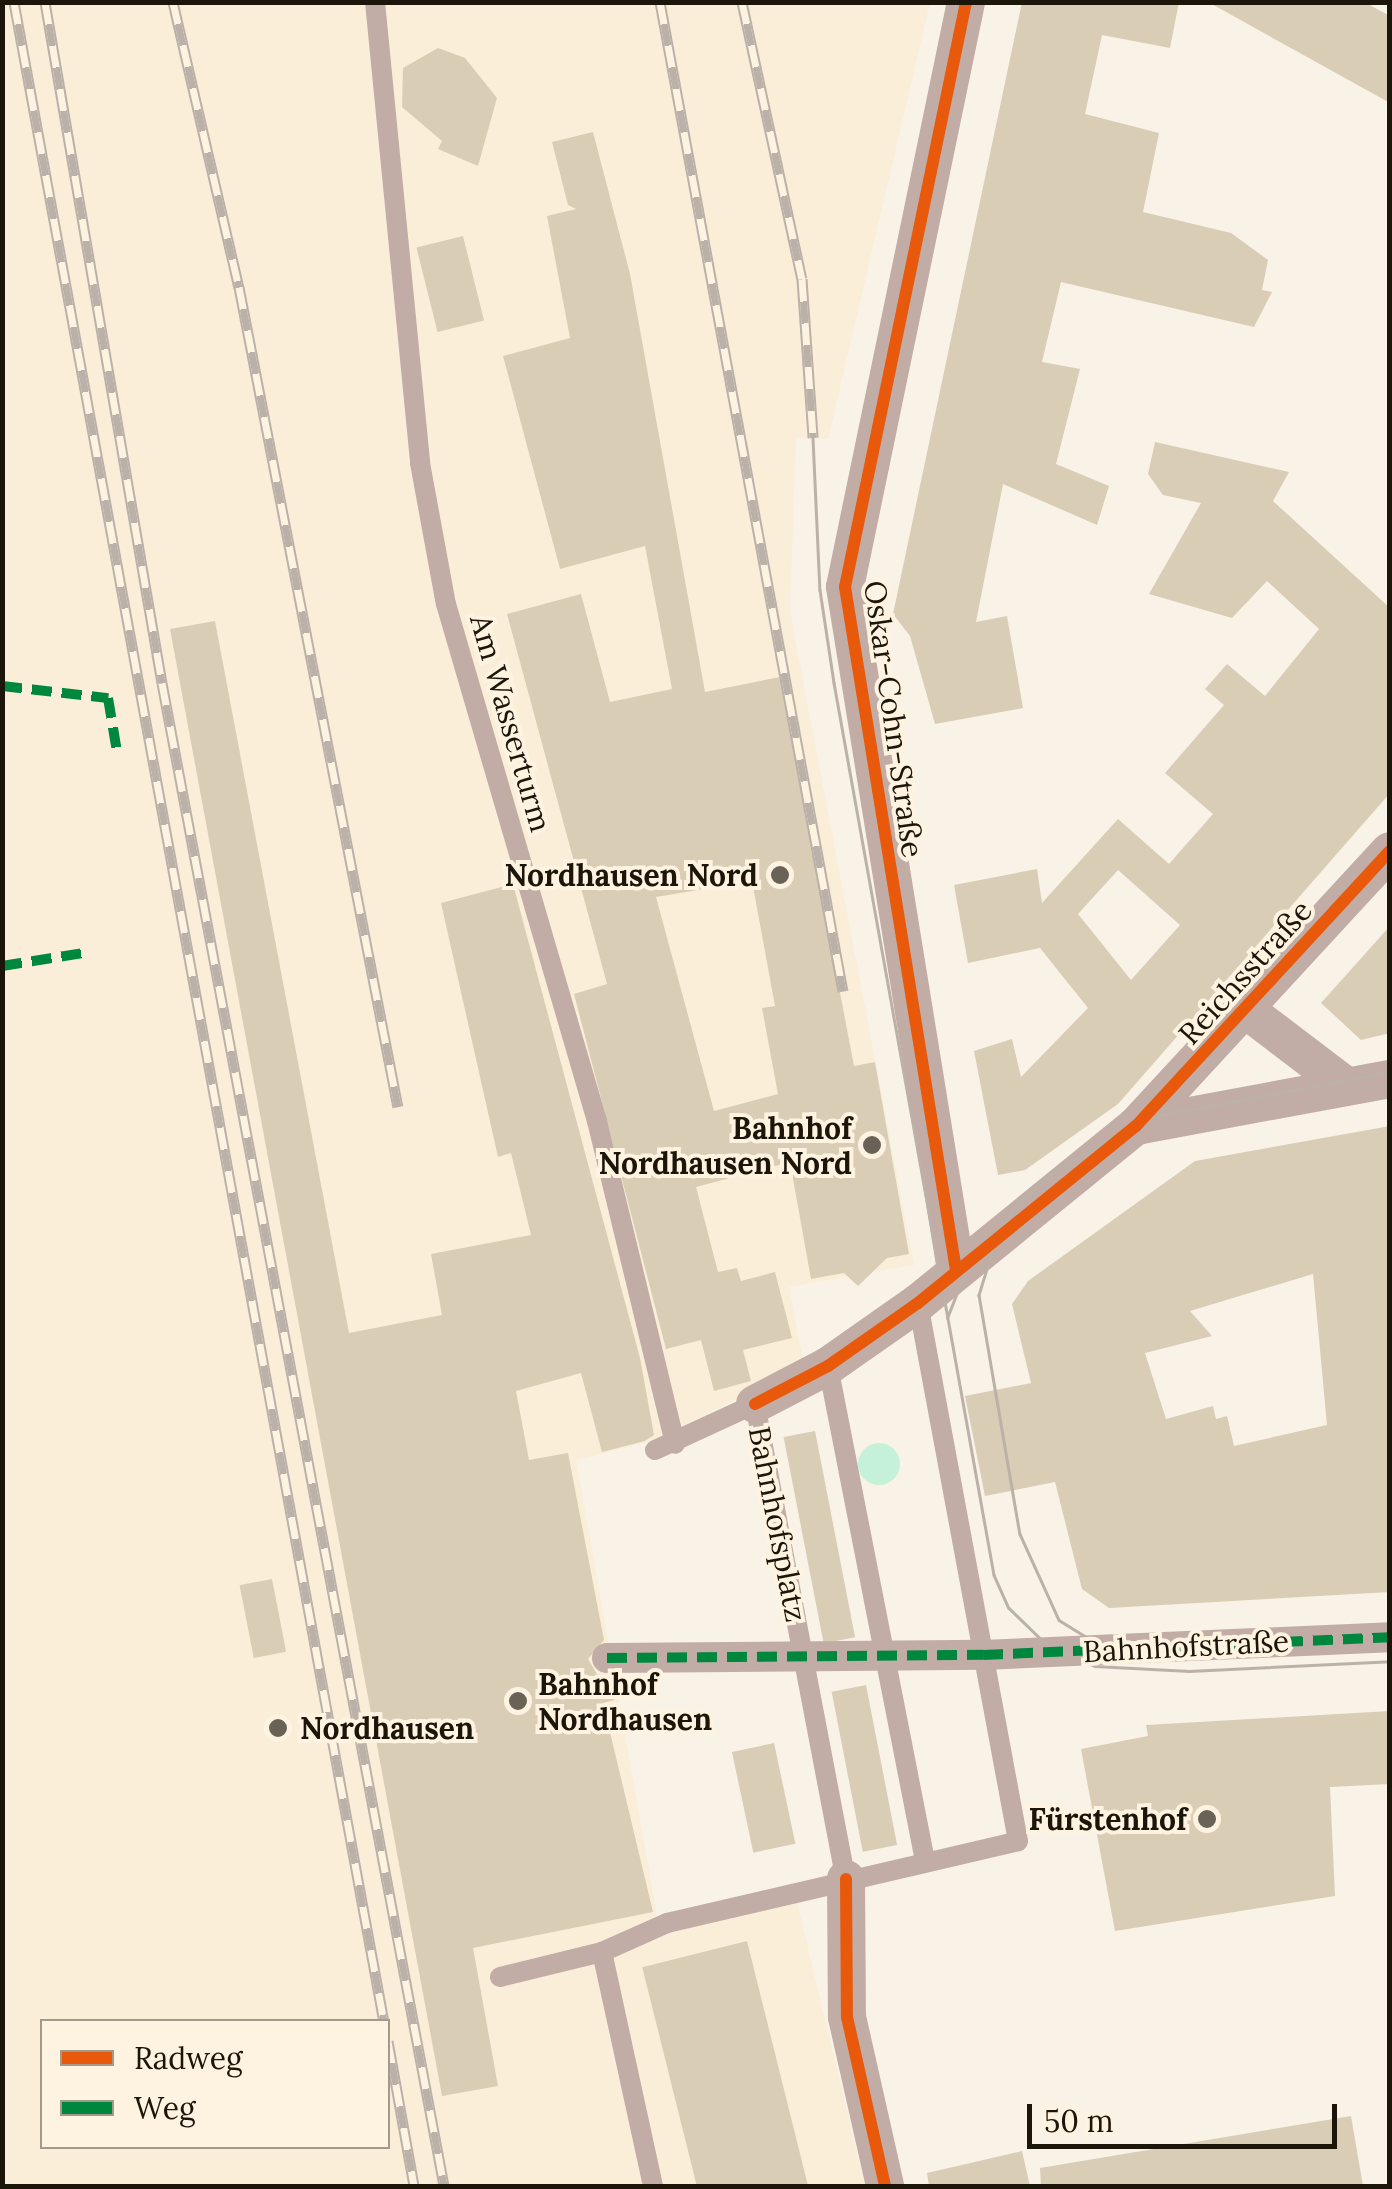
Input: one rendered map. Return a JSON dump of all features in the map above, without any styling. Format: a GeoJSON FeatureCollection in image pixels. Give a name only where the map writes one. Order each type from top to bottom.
{"type":"FeatureCollection","features":[{"type":"Feature","properties":{"kind":"street","name":"Oskar-Cohn-Straße"},"geometry":{"type":"LineString","coordinates":[[956,1270],[846,587],[966,2]]}},
{"type":"Feature","properties":{"kind":"street","name":"Reichsstraße"},"geometry":{"type":"LineString","coordinates":[[1136,1126],[1390,851]]}},
{"type":"Feature","properties":{"kind":"street"},"geometry":{"type":"LineString","coordinates":[[1244,1010],[1346,1086]]}},
{"type":"Feature","properties":{"kind":"street"},"geometry":{"type":"LineString","coordinates":[[1136,1126],[1390,1079]]}},
{"type":"Feature","properties":{"kind":"street","name":"Bahnhofsplatz"},"geometry":{"type":"LineString","coordinates":[[755,1404],[828,1366],[918,1303],[1136,1126]]}},
{"type":"Feature","properties":{"kind":"street","name":"Bahnhofstraße"},"geometry":{"type":"LineString","coordinates":[[982,1655],[1390,1637]]}},
{"type":"Feature","properties":{"kind":"street","name":"Bahnhofsplatz"},"geometry":{"type":"LineString","coordinates":[[607,1658],[982,1655]]}},
{"type":"Feature","properties":{"kind":"street"},"geometry":{"type":"LineString","coordinates":[[846,1880],[846,2017],[885,2186]]}},
{"type":"Feature","properties":{"kind":"lane","name":"Am Wasserturm"},"geometry":{"type":"LineString","coordinates":[[375,2],[418,444],[446,604],[596,1121],[665,1447],[755,1404]]}},
{"type":"Feature","properties":{"kind":"lane"},"geometry":{"type":"LineString","coordinates":[[500,1977],[602,1952],[667,1923],[1018,1841],[918,1303]]}},
{"type":"Feature","properties":{"kind":"lane"},"geometry":{"type":"LineString","coordinates":[[828,1366],[925,1861]]}},
{"type":"Feature","properties":{"kind":"lane","name":"Bahnhofsplatz"},"geometry":{"type":"LineString","coordinates":[[755,1404],[846,1880]]}},
{"type":"Feature","properties":{"kind":"lane"},"geometry":{"type":"LineString","coordinates":[[602,1952],[652,2186]]}},
{"type":"Feature","properties":{"kind":"shaded area"},"geometry":{"type":"Polygon","coordinates":[[[3,3],[930,3],[828,439],[796,438],[790,612],[914,1265],[789,1287],[804,1366],[652,1441],[576,1460],[660,1932],[797,1902],[865,2186],[3,2186],[3,3]]]}},
{"type":"Feature","properties":{"kind":"green space"},"geometry":{"type":"Polygon","coordinates":[[[879,1443],[893,1450],[900,1464],[893,1478],[879,1485],[865,1478],[858,1464],[865,1450],[879,1443]]]}},
{"type":"Feature","properties":{"kind":"building"},"geometry":{"type":"Polygon","coordinates":[[[1022,2],[1179,2],[1170,48],[1102,35],[1085,114],[1159,133],[1143,212],[1231,233],[1268,260],[1262,290],[1272,292],[1254,327],[1061,282],[1042,362],[1080,369],[1056,464],[1109,486],[1097,525],[1003,484],[976,622],[1007,616],[1023,708],[935,724],[910,636],[893,614],[1022,2]]]}},
{"type":"Feature","properties":{"kind":"building"},"geometry":{"type":"Polygon","coordinates":[[[1208,2],[1364,2],[1390,16],[1390,103],[1208,2]]]}},
{"type":"Feature","properties":{"kind":"building"},"geometry":{"type":"Polygon","coordinates":[[[438,48],[465,58],[497,98],[478,166],[438,149],[442,141],[402,107],[403,68],[438,48]]]}},
{"type":"Feature","properties":{"kind":"building"},"geometry":{"type":"Polygon","coordinates":[[[593,132],[630,274],[705,692],[780,677],[854,1066],[875,1062],[909,1254],[887,1258],[858,1286],[844,1273],[811,1279],[790,1162],[696,1187],[718,1272],[737,1268],[741,1281],[775,1272],[792,1338],[743,1350],[751,1381],[714,1391],[701,1340],[666,1349],[574,994],[607,984],[507,614],[581,594],[610,702],[672,689],[645,546],[560,569],[503,356],[570,338],[547,216],[576,209],[568,205],[552,142],[593,132]],[[752,881],[656,897],[714,1111],[778,1094],[762,1008],[775,1006],[752,881]]]}},
{"type":"Feature","properties":{"kind":"building"},"geometry":{"type":"Polygon","coordinates":[[[463,236],[484,320],[437,332],[416,248],[463,236]]]}},
{"type":"Feature","properties":{"kind":"building"},"geometry":{"type":"Polygon","coordinates":[[[1155,442],[1289,472],[1273,501],[1390,608],[1390,793],[1118,1104],[1025,1170],[998,1175],[974,1051],[1012,1039],[1021,1077],[1088,1008],[1040,948],[968,963],[954,885],[1037,869],[1042,903],[1118,819],[1169,864],[1213,814],[1165,773],[1224,705],[1205,689],[1227,664],[1265,696],[1319,629],[1267,581],[1232,618],[1149,594],[1201,503],[1163,495],[1148,474],[1155,442]],[[1118,870],[1078,914],[1131,980],[1180,925],[1118,870]]]}},
{"type":"Feature","properties":{"kind":"building"},"geometry":{"type":"Polygon","coordinates":[[[215,621],[349,1333],[442,1315],[431,1254],[531,1235],[511,1153],[498,1157],[441,903],[513,884],[640,1358],[654,1435],[602,1452],[581,1373],[516,1391],[529,1460],[568,1453],[604,1640],[588,1659],[597,1674],[610,1677],[614,1700],[603,1703],[653,1912],[473,1948],[498,2086],[442,2096],[170,629],[215,621]]]}},
{"type":"Feature","properties":{"kind":"building"},"geometry":{"type":"Polygon","coordinates":[[[1390,926],[1390,1033],[1361,1040],[1321,1003],[1390,926]]]}},
{"type":"Feature","properties":{"kind":"building"},"geometry":{"type":"Polygon","coordinates":[[[1390,1126],[1390,1592],[1109,1608],[1082,1589],[1055,1482],[985,1496],[965,1396],[1031,1383],[1012,1304],[1028,1281],[1195,1161],[1390,1126]],[[1313,1274],[1190,1311],[1212,1336],[1145,1353],[1166,1419],[1213,1406],[1216,1419],[1227,1416],[1234,1446],[1327,1425],[1313,1274]]]}},
{"type":"Feature","properties":{"kind":"building"},"geometry":{"type":"Polygon","coordinates":[[[815,1431],[855,1637],[824,1643],[784,1437],[815,1431]]]}},
{"type":"Feature","properties":{"kind":"building"},"geometry":{"type":"Polygon","coordinates":[[[272,1579],[286,1652],[254,1658],[240,1585],[272,1579]]]}},
{"type":"Feature","properties":{"kind":"building"},"geometry":{"type":"Polygon","coordinates":[[[866,1685],[897,1845],[863,1852],[832,1692],[866,1685]]]}},
{"type":"Feature","properties":{"kind":"building"},"geometry":{"type":"Polygon","coordinates":[[[1390,1711],[1390,1784],[1330,1787],[1335,1896],[1115,1931],[1081,1749],[1148,1736],[1146,1725],[1390,1711]]]}},
{"type":"Feature","properties":{"kind":"building"},"geometry":{"type":"Polygon","coordinates":[[[774,1743],[795,1844],[753,1853],[732,1752],[774,1743]]]}},
{"type":"Feature","properties":{"kind":"building"},"geometry":{"type":"Polygon","coordinates":[[[747,1941],[808,2186],[697,2186],[642,1967],[747,1941]]]}},
{"type":"Feature","properties":{"kind":"building"},"geometry":{"type":"Polygon","coordinates":[[[1351,2116],[1363,2186],[1041,2186],[1040,2168],[1351,2116]]]}},
{"type":"Feature","properties":{"kind":"building"},"geometry":{"type":"Polygon","coordinates":[[[1022,2151],[1030,2186],[929,2186],[927,2173],[1022,2151]]]}},
{"type":"Feature","properties":{"kind":"tram line"},"geometry":{"type":"LineString","coordinates":[[813,438],[820,590],[834,683],[994,1575],[1009,1608],[1046,1644],[1095,1666],[1189,1671],[1390,1661]]}},
{"type":"Feature","properties":{"kind":"tram line"},"geometry":{"type":"LineString","coordinates":[[1013,1208],[1057,1169],[1146,1118],[1390,1072]]}},
{"type":"Feature","properties":{"kind":"tram line"},"geometry":{"type":"LineString","coordinates":[[1022,1198],[997,1237],[979,1295],[1020,1534],[1059,1620],[1125,1661]]}},
{"type":"Feature","properties":{"kind":"tram line"},"geometry":{"type":"LineString","coordinates":[[947,1318],[971,1257],[990,1235]]}},
{"type":"Feature","properties":{"kind":"railway"},"geometry":{"type":"LineString","coordinates":[[14,2],[383,2019]]}},
{"type":"Feature","properties":{"kind":"railway"},"geometry":{"type":"LineString","coordinates":[[45,2],[162,683],[444,2186]]}},
{"type":"Feature","properties":{"kind":"railway"},"geometry":{"type":"LineString","coordinates":[[173,2],[239,287],[398,1107]]}},
{"type":"Feature","properties":{"kind":"railway"},"geometry":{"type":"LineString","coordinates":[[660,2],[843,991]]}},
{"type":"Feature","properties":{"kind":"railway"},"geometry":{"type":"LineString","coordinates":[[742,2],[802,279],[813,438]]}},
{"type":"Feature","properties":{"kind":"railway"},"geometry":{"type":"LineString","coordinates":[[390,2052],[414,2186]]}},
{"type":"Feature","properties":{"kind":"marked path"},"geometry":{"type":"LineString","coordinates":[[2,686],[108,698],[117,752]]}},
{"type":"Feature","properties":{"kind":"marked path"},"geometry":{"type":"LineString","coordinates":[[2,966],[89,952]]}},
{"type":"Feature","properties":{"kind":"marked path"},"geometry":{"type":"LineString","coordinates":[[607,1658],[983,1655],[1390,1637]]}},
{"type":"Feature","properties":{"kind":"cycle path"},"geometry":{"type":"LineString","coordinates":[[956,1270],[845,587],[966,2]]}},
{"type":"Feature","properties":{"kind":"cycle path"},"geometry":{"type":"LineString","coordinates":[[755,1404],[828,1366],[918,1303],[1136,1126],[1390,851]]}},
{"type":"Feature","properties":{"kind":"cycle path"},"geometry":{"type":"LineString","coordinates":[[846,1879],[847,2017],[885,2186]]}},
{"type":"Feature","properties":{"kind":"place","name":"Nordhausen Nord"},"geometry":{"type":"Point","coordinates":[780,875]}},
{"type":"Feature","properties":{"kind":"place","name":"Bahnhof Nordhausen Nord"},"geometry":{"type":"Point","coordinates":[872,1145]}},
{"type":"Feature","properties":{"kind":"place","name":"Bahnhof Nordhausen"},"geometry":{"type":"Point","coordinates":[518,1701]}},
{"type":"Feature","properties":{"kind":"place","name":"Nordhausen"},"geometry":{"type":"Point","coordinates":[278,1728]}},
{"type":"Feature","properties":{"kind":"place","name":"Fürstenhof"},"geometry":{"type":"Point","coordinates":[1207,1819]}}]}
